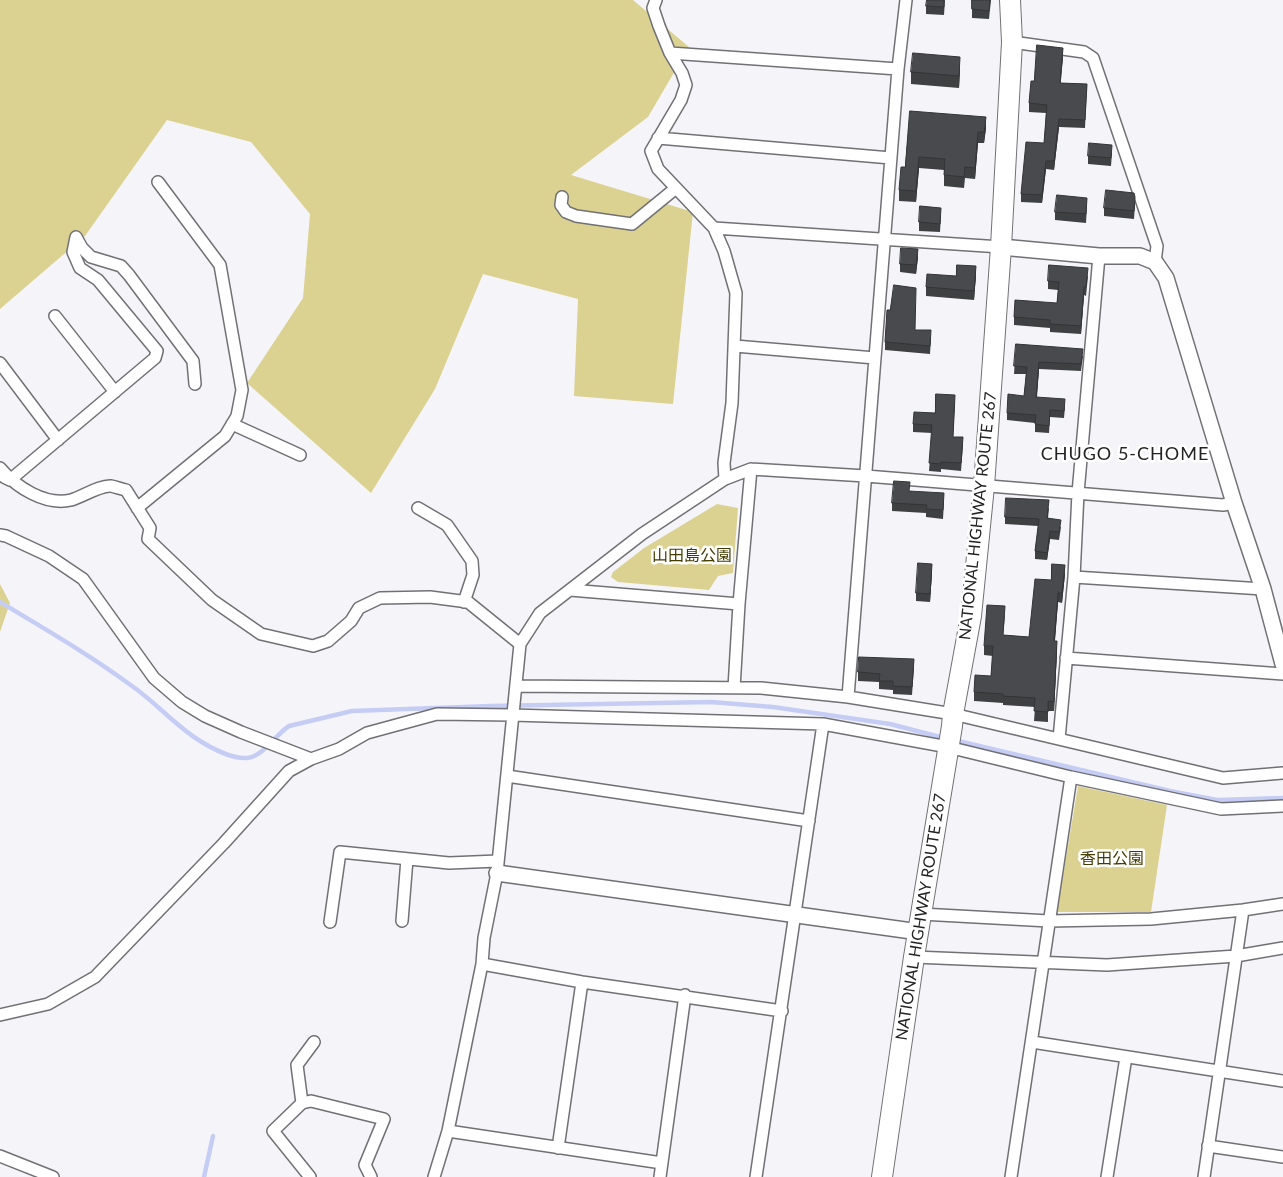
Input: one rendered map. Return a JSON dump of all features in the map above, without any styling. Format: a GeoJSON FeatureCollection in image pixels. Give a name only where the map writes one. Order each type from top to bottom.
{"type":"FeatureCollection","features":[{"type":"Feature","properties":{"kind":"highway","name":"NATIONAL HIGHWAY ROUTE 267"},"geometry":{"type":"LineString","coordinates":[[882,1177],[914,957],[971,616],[984,486],[1001,247],[1012,42],[1010,0]]}},
{"type":"Feature","properties":{"kind":"street"},"geometry":{"type":"LineString","coordinates":[[656,0],[653,8],[658,26],[670,53],[682,73],[686,85],[681,100],[651,151],[658,169],[714,228],[724,251],[736,293],[732,403],[724,462],[725,479]]}},
{"type":"Feature","properties":{"kind":"street"},"geometry":{"type":"LineString","coordinates":[[848,697],[898,69],[906,0]]}},
{"type":"Feature","properties":{"kind":"street"},"geometry":{"type":"LineString","coordinates":[[1012,42],[1084,52],[1093,58],[1157,246],[1155,262]]}},
{"type":"Feature","properties":{"kind":"street"},"geometry":{"type":"LineString","coordinates":[[670,53],[898,69]]}},
{"type":"Feature","properties":{"kind":"street"},"geometry":{"type":"LineString","coordinates":[[658,138],[891,158]]}},
{"type":"Feature","properties":{"kind":"street"},"geometry":{"type":"LineString","coordinates":[[137,508],[225,436],[237,416],[242,390],[220,264],[158,182]]}},
{"type":"Feature","properties":{"kind":"street"},"geometry":{"type":"LineString","coordinates":[[562,197],[561,205],[566,212],[576,216],[632,224],[676,188]]}},
{"type":"Feature","properties":{"kind":"street"},"geometry":{"type":"LineString","coordinates":[[714,228],[1001,247],[1099,256],[1140,256],[1155,262],[1166,278],[1234,503],[1263,589],[1283,664]]}},
{"type":"Feature","properties":{"kind":"street"},"geometry":{"type":"LineString","coordinates":[[5,478],[58,440],[156,358],[156,351],[98,280],[80,268],[73,252],[76,238],[91,257],[121,266],[129,275],[192,361],[196,384]]}},
{"type":"Feature","properties":{"kind":"street"},"geometry":{"type":"LineString","coordinates":[[1059,739],[1074,577],[1078,494],[1099,256]]}},
{"type":"Feature","properties":{"kind":"street"},"geometry":{"type":"LineString","coordinates":[[55,316],[115,392]]}},
{"type":"Feature","properties":{"kind":"street"},"geometry":{"type":"LineString","coordinates":[[735,346],[875,358]]}},
{"type":"Feature","properties":{"kind":"street"},"geometry":{"type":"LineString","coordinates":[[0,363],[58,440]]}},
{"type":"Feature","properties":{"kind":"street"},"geometry":{"type":"LineString","coordinates":[[232,424],[300,455]]}},
{"type":"Feature","properties":{"kind":"street"},"geometry":{"type":"LineString","coordinates":[[0,468],[5,478],[39,496],[57,502],[72,500],[109,486],[126,490],[150,528],[148,539],[212,600],[261,634],[313,646],[328,641],[351,621],[359,608],[380,598],[430,597],[468,602],[520,644]]}},
{"type":"Feature","properties":{"kind":"street"},"geometry":{"type":"LineString","coordinates":[[434,1177],[448,1132],[482,964],[484,938],[497,867],[520,644],[540,613],[642,534],[725,479],[751,469],[866,476],[1223,505],[1234,503]]}},
{"type":"Feature","properties":{"kind":"street"},"geometry":{"type":"LineString","coordinates":[[734,688],[739,604],[751,469]]}},
{"type":"Feature","properties":{"kind":"street"},"geometry":{"type":"LineString","coordinates":[[418,508],[447,525],[472,561],[473,575],[464,602]]}},
{"type":"Feature","properties":{"kind":"street"},"geometry":{"type":"LineString","coordinates":[[0,535],[49,556],[83,579],[154,678],[182,702],[205,716],[241,732],[311,758]]}},
{"type":"Feature","properties":{"kind":"street"},"geometry":{"type":"LineString","coordinates":[[1074,577],[1263,589]]}},
{"type":"Feature","properties":{"kind":"street"},"geometry":{"type":"LineString","coordinates":[[570,590],[739,604]]}},
{"type":"Feature","properties":{"kind":"street"},"geometry":{"type":"LineString","coordinates":[[1066,658],[1283,674]]}},
{"type":"Feature","properties":{"kind":"street"},"geometry":{"type":"LineString","coordinates":[[515,691],[761,688],[848,697],[1071,777],[1222,809],[1283,806]]}},
{"type":"Feature","properties":{"kind":"street"},"geometry":{"type":"LineString","coordinates":[[0,1016],[48,1004],[95,977],[224,843],[289,771],[311,758],[339,749],[367,733],[437,714],[512,714],[823,724],[1059,739],[1223,778],[1283,773]]}},
{"type":"Feature","properties":{"kind":"street"},"geometry":{"type":"LineString","coordinates":[[756,1177],[823,724]]}},
{"type":"Feature","properties":{"kind":"street"},"geometry":{"type":"LineString","coordinates":[[507,776],[809,821]]}},
{"type":"Feature","properties":{"kind":"street"},"geometry":{"type":"LineString","coordinates":[[1011,1177],[1071,777]]}},
{"type":"Feature","properties":{"kind":"street"},"geometry":{"type":"LineString","coordinates":[[330,922],[340,852],[497,867],[795,916],[920,923],[1151,919],[1283,904]]}},
{"type":"Feature","properties":{"kind":"street"},"geometry":{"type":"LineString","coordinates":[[402,921],[407,859]]}},
{"type":"Feature","properties":{"kind":"street"},"geometry":{"type":"LineString","coordinates":[[1204,1177],[1243,910]]}},
{"type":"Feature","properties":{"kind":"street"},"geometry":{"type":"LineString","coordinates":[[914,957],[1107,965],[1236,956],[1283,948]]}},
{"type":"Feature","properties":{"kind":"street"},"geometry":{"type":"LineString","coordinates":[[482,964],[582,982],[782,1011]]}},
{"type":"Feature","properties":{"kind":"street"},"geometry":{"type":"LineString","coordinates":[[558,1148],[582,982]]}},
{"type":"Feature","properties":{"kind":"street"},"geometry":{"type":"LineString","coordinates":[[660,1177],[685,996]]}},
{"type":"Feature","properties":{"kind":"street"},"geometry":{"type":"LineString","coordinates":[[302,1103],[297,1065],[314,1042]]}},
{"type":"Feature","properties":{"kind":"street"},"geometry":{"type":"LineString","coordinates":[[1032,1042],[1283,1081]]}},
{"type":"Feature","properties":{"kind":"street"},"geometry":{"type":"LineString","coordinates":[[1108,1177],[1126,1057]]}},
{"type":"Feature","properties":{"kind":"street"},"geometry":{"type":"LineString","coordinates":[[310,1177],[272,1131],[302,1103],[311,1100],[384,1119],[365,1165],[371,1177]]}},
{"type":"Feature","properties":{"kind":"street"},"geometry":{"type":"LineString","coordinates":[[448,1132],[662,1163]]}},
{"type":"Feature","properties":{"kind":"street"},"geometry":{"type":"LineString","coordinates":[[1208,1146],[1283,1157]]}},
{"type":"Feature","properties":{"kind":"street"},"geometry":{"type":"LineString","coordinates":[[0,1156],[53,1177]]}},
{"type":"Feature","properties":{"kind":"green space"},"geometry":{"type":"Polygon","coordinates":[[[0,0],[633,0],[689,47],[648,117],[571,175],[693,212],[673,404],[574,396],[578,299],[483,274],[435,389],[371,493],[247,383],[303,298],[310,214],[251,142],[167,120],[85,236],[0,309],[0,0]]]}},
{"type":"Feature","properties":{"kind":"green space","name":"山田島公園"},"geometry":{"type":"Polygon","coordinates":[[[717,504],[738,508],[733,573],[718,576],[709,590],[618,582],[611,577],[613,572],[644,548],[717,504]]]}},
{"type":"Feature","properties":{"kind":"green space"},"geometry":{"type":"Polygon","coordinates":[[[0,584],[10,603],[0,632],[0,584]]]}},
{"type":"Feature","properties":{"kind":"green space","name":"香田公園"},"geometry":{"type":"Polygon","coordinates":[[[1078,786],[1167,805],[1151,912],[1057,912],[1078,786]]]}},
{"type":"Feature","properties":{"kind":"building"},"geometry":{"type":"Polygon","coordinates":[[[927,0],[944,0],[944,7],[926,6],[927,0]]]}},
{"type":"Feature","properties":{"kind":"building"},"geometry":{"type":"Polygon","coordinates":[[[972,0],[990,0],[989,11],[972,9],[972,0]]]}},
{"type":"Feature","properties":{"kind":"building"},"geometry":{"type":"Polygon","coordinates":[[[1037,45],[1063,48],[1060,83],[1087,84],[1085,120],[1059,119],[1054,161],[1046,161],[1042,195],[1021,194],[1026,142],[1044,143],[1047,105],[1029,103],[1031,81],[1034,81],[1037,45]]]}},
{"type":"Feature","properties":{"kind":"building"},"geometry":{"type":"Polygon","coordinates":[[[913,53],[960,57],[959,76],[911,72],[913,53]]]}},
{"type":"Feature","properties":{"kind":"building"},"geometry":{"type":"Polygon","coordinates":[[[910,111],[986,117],[984,132],[978,132],[975,168],[965,167],[964,177],[944,175],[945,159],[919,157],[916,191],[899,190],[901,167],[905,167],[910,111]]]}},
{"type":"Feature","properties":{"kind":"building"},"geometry":{"type":"Polygon","coordinates":[[[1089,143],[1112,145],[1111,158],[1088,156],[1089,143]]]}},
{"type":"Feature","properties":{"kind":"building"},"geometry":{"type":"Polygon","coordinates":[[[1106,190],[1134,193],[1134,211],[1104,208],[1106,190]]]}},
{"type":"Feature","properties":{"kind":"building"},"geometry":{"type":"Polygon","coordinates":[[[1057,195],[1087,198],[1086,214],[1055,212],[1057,195]]]}},
{"type":"Feature","properties":{"kind":"building"},"geometry":{"type":"Polygon","coordinates":[[[920,206],[941,208],[940,224],[919,222],[920,206]]]}},
{"type":"Feature","properties":{"kind":"building"},"geometry":{"type":"Polygon","coordinates":[[[901,248],[918,249],[916,265],[900,264],[901,248]]]}},
{"type":"Feature","properties":{"kind":"building"},"geometry":{"type":"Polygon","coordinates":[[[957,265],[976,266],[974,291],[926,287],[927,274],[956,276],[957,265]]]}},
{"type":"Feature","properties":{"kind":"building"},"geometry":{"type":"Polygon","coordinates":[[[1049,265],[1088,268],[1086,287],[1084,287],[1081,326],[1050,324],[1050,320],[1014,317],[1015,300],[1057,303],[1059,282],[1048,281],[1049,265]]]}},
{"type":"Feature","properties":{"kind":"building"},"geometry":{"type":"Polygon","coordinates":[[[894,285],[916,288],[915,330],[931,330],[930,346],[885,342],[887,310],[890,310],[894,285]]]}},
{"type":"Feature","properties":{"kind":"building"},"geometry":{"type":"Polygon","coordinates":[[[1016,344],[1083,349],[1081,364],[1039,362],[1036,397],[1065,399],[1064,411],[1050,410],[1049,426],[1035,424],[1036,415],[1007,413],[1008,394],[1024,396],[1027,367],[1014,366],[1016,344]]]}},
{"type":"Feature","properties":{"kind":"building"},"geometry":{"type":"Polygon","coordinates":[[[936,394],[955,395],[953,437],[963,437],[961,463],[929,463],[932,425],[913,424],[914,412],[935,413],[936,394]]]}},
{"type":"Feature","properties":{"kind":"building"},"geometry":{"type":"Polygon","coordinates":[[[894,481],[910,482],[909,491],[944,493],[943,510],[926,509],[927,505],[892,503],[894,481]]]}},
{"type":"Feature","properties":{"kind":"building"},"geometry":{"type":"Polygon","coordinates":[[[1006,498],[1049,500],[1047,518],[1061,520],[1059,532],[1050,531],[1047,553],[1035,551],[1039,519],[1005,517],[1006,498]]]}},
{"type":"Feature","properties":{"kind":"building"},"geometry":{"type":"Polygon","coordinates":[[[918,563],[932,564],[930,594],[916,593],[918,563]]]}},
{"type":"Feature","properties":{"kind":"building"},"geometry":{"type":"Polygon","coordinates":[[[1052,564],[1065,565],[1062,593],[1058,593],[1054,641],[1057,641],[1054,702],[1048,701],[1048,712],[1034,711],[1035,698],[974,692],[975,675],[991,676],[993,646],[984,646],[987,605],[1005,606],[1003,635],[1029,637],[1035,579],[1051,580],[1052,564]]]}},
{"type":"Feature","properties":{"kind":"building"},"geometry":{"type":"Polygon","coordinates":[[[859,657],[914,659],[912,687],[893,686],[893,681],[879,681],[880,674],[858,672],[859,657]]]}},
{"type":"Feature","properties":{"kind":"waterway"},"geometry":{"type":"LineString","coordinates":[[0,602],[67,642],[116,675],[140,692],[180,727],[197,739],[234,757],[247,758],[259,753],[289,726],[352,711],[490,706],[711,702],[773,707],[890,724],[944,738]]}},
{"type":"Feature","properties":{"kind":"waterway"},"geometry":{"type":"LineString","coordinates":[[954,740],[1170,791],[1217,800],[1283,798]]}},
{"type":"Feature","properties":{"kind":"waterway"},"geometry":{"type":"LineString","coordinates":[[204,1177],[213,1136]]}},
{"type":"Feature","properties":{"kind":"district","name":"CHUGO 5-CHOME"},"geometry":{"type":"Point","coordinates":[1125,454]}}]}
